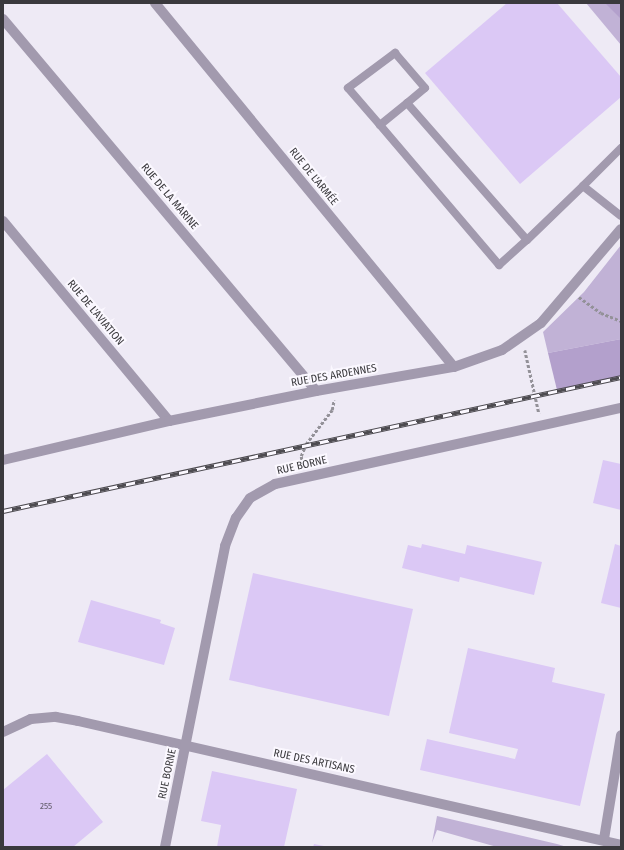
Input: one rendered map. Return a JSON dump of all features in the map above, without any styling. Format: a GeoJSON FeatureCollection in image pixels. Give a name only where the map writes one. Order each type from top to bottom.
{"type":"FeatureCollection","features":[{"type":"Feature","properties":{"kind":"street","name":"RUE DE L'ARMÉE"},"geometry":{"type":"LineString","coordinates":[[155,3],[454,367]]}},
{"type":"Feature","properties":{"kind":"street","name":"RUE DE LA MARINE"},"geometry":{"type":"LineString","coordinates":[[3,19],[316,391]]}},
{"type":"Feature","properties":{"kind":"street","name":"RUE DE L'AVIATION"},"geometry":{"type":"LineString","coordinates":[[3,221],[169,421]]}},
{"type":"Feature","properties":{"kind":"street","name":"RUE DES ARDENNES"},"geometry":{"type":"LineString","coordinates":[[3,460],[169,421],[316,391],[454,367],[502,350],[541,323],[570,292],[621,229]]}},
{"type":"Feature","properties":{"kind":"street","name":"RUE BORNE"},"geometry":{"type":"LineString","coordinates":[[165,847],[225,546],[236,518],[250,498],[275,484],[621,408]]}},
{"type":"Feature","properties":{"kind":"street","name":"RUE DES ARTISANS"},"geometry":{"type":"LineString","coordinates":[[3,732],[31,719],[56,717],[621,844]]}},
{"type":"Feature","properties":{"kind":"street"},"geometry":{"type":"LineString","coordinates":[[604,839],[621,735]]}},
{"type":"Feature","properties":{"kind":"lane"},"geometry":{"type":"LineString","coordinates":[[380,125],[425,88],[394,53],[348,88],[499,265],[527,240],[621,148]]}},
{"type":"Feature","properties":{"kind":"lane"},"geometry":{"type":"LineString","coordinates":[[407,103],[527,240]]}},
{"type":"Feature","properties":{"kind":"lane"},"geometry":{"type":"LineString","coordinates":[[583,186],[621,216]]}},
{"type":"Feature","properties":{"kind":"path"},"geometry":{"type":"LineString","coordinates":[[570,292],[601,313],[621,321]]}},
{"type":"Feature","properties":{"kind":"path"},"geometry":{"type":"LineString","coordinates":[[522,336],[542,425]]}},
{"type":"Feature","properties":{"kind":"path"},"geometry":{"type":"LineString","coordinates":[[303,478],[301,456],[306,444],[332,410],[336,388]]}},
{"type":"Feature","properties":{"kind":"shaded area"},"geometry":{"type":"Polygon","coordinates":[[[586,3],[621,3],[621,45],[586,3]]]}},
{"type":"Feature","properties":{"kind":"shaded area"},"geometry":{"type":"Polygon","coordinates":[[[605,3],[621,3],[621,19],[605,3]]]}},
{"type":"Feature","properties":{"kind":"shaded area"},"geometry":{"type":"Polygon","coordinates":[[[621,245],[621,339],[548,353],[543,332],[584,292],[621,245]]]}},
{"type":"Feature","properties":{"kind":"shaded area"},"geometry":{"type":"Polygon","coordinates":[[[621,339],[621,377],[557,390],[548,353],[621,339]]]}},
{"type":"Feature","properties":{"kind":"shaded area"},"geometry":{"type":"Polygon","coordinates":[[[437,816],[567,847],[497,847],[437,830],[432,843],[437,816]]]}},
{"type":"Feature","properties":{"kind":"building"},"geometry":{"type":"Polygon","coordinates":[[[507,3],[557,3],[621,77],[621,97],[520,184],[425,73],[507,3]]]}},
{"type":"Feature","properties":{"kind":"building"},"geometry":{"type":"Polygon","coordinates":[[[603,460],[621,464],[621,510],[593,503],[603,460]]]}},
{"type":"Feature","properties":{"kind":"building"},"geometry":{"type":"Polygon","coordinates":[[[422,544],[465,554],[467,545],[542,562],[534,595],[460,577],[459,582],[402,568],[408,545],[421,548],[422,544]]]}},
{"type":"Feature","properties":{"kind":"building"},"geometry":{"type":"Polygon","coordinates":[[[615,544],[621,546],[621,608],[601,603],[615,544]]]}},
{"type":"Feature","properties":{"kind":"building"},"geometry":{"type":"Polygon","coordinates":[[[253,573],[413,609],[389,716],[229,680],[253,573]]]}},
{"type":"Feature","properties":{"kind":"building"},"geometry":{"type":"Polygon","coordinates":[[[91,600],[161,620],[160,623],[175,628],[164,665],[78,642],[91,600]]]}},
{"type":"Feature","properties":{"kind":"building"},"geometry":{"type":"Polygon","coordinates":[[[468,648],[555,668],[552,682],[605,694],[580,806],[420,770],[427,739],[515,759],[518,749],[449,733],[468,648]]]}},
{"type":"Feature","properties":{"kind":"building"},"geometry":{"type":"Polygon","coordinates":[[[47,754],[103,822],[73,847],[3,847],[3,790],[47,754]]]}},
{"type":"Feature","properties":{"kind":"building"},"geometry":{"type":"Polygon","coordinates":[[[212,771],[297,789],[284,847],[217,847],[221,825],[201,821],[212,771]]]}},
{"type":"Feature","properties":{"kind":"building"},"geometry":{"type":"Polygon","coordinates":[[[314,844],[324,846],[324,847],[313,847],[314,844]]]}},
{"type":"Feature","properties":{"kind":"railway"},"geometry":{"type":"LineString","coordinates":[[3,511],[621,377]]}}]}
